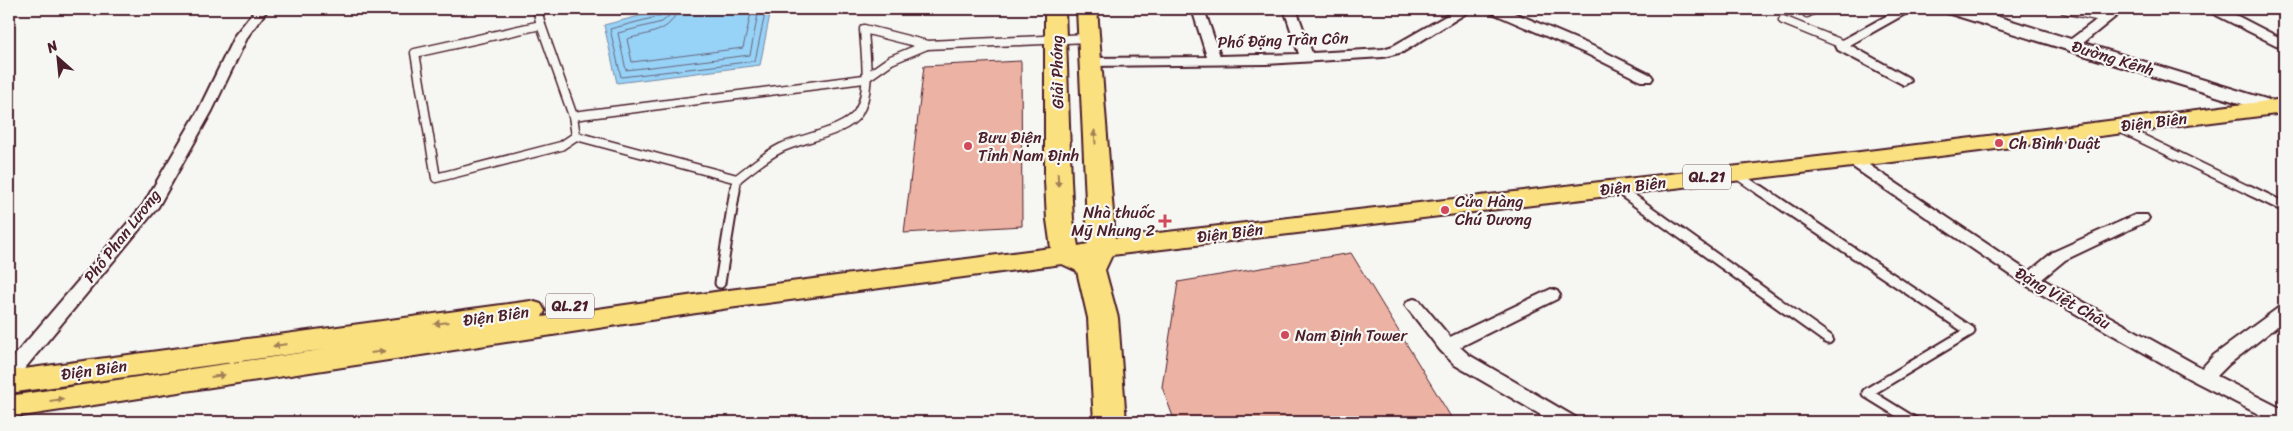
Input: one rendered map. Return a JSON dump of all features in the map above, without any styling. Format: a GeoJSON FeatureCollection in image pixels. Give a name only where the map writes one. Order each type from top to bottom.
{"type":"FeatureCollection","features":[{"type":"Feature","properties":{"kind":"main road","name":"Giải Phóng"},"geometry":{"type":"LineString","coordinates":[[1055,9],[1058,181],[1060,220],[1065,248]]}},
{"type":"Feature","properties":{"kind":"main road","name":"Giải Phóng"},"geometry":{"type":"LineString","coordinates":[[1087,9],[1106,249],[1103,318],[1110,422]]}},
{"type":"Feature","properties":{"kind":"main road","name":"Điện Biên"},"geometry":{"type":"LineString","coordinates":[[9,382],[641,296],[720,282],[1065,248],[1087,254],[1106,249],[1852,160],[2278,106]]}},
{"type":"Feature","properties":{"kind":"main road","name":"Điện Biên"},"geometry":{"type":"LineString","coordinates":[[9,407],[1065,248]]}},
{"type":"Feature","properties":{"kind":"street","name":"Phố Phan Lương"},"geometry":{"type":"LineString","coordinates":[[9,374],[150,207],[205,111],[242,35],[262,9]]}},
{"type":"Feature","properties":{"kind":"street"},"geometry":{"type":"LineString","coordinates":[[1198,9],[1215,60]]}},
{"type":"Feature","properties":{"kind":"street"},"geometry":{"type":"LineString","coordinates":[[1290,9],[1307,58]]}},
{"type":"Feature","properties":{"kind":"street","name":"Phố Đặng Trần Côn"},"geometry":{"type":"LineString","coordinates":[[1090,62],[1307,58],[1393,51],[1467,9]]}},
{"type":"Feature","properties":{"kind":"street"},"geometry":{"type":"LineString","coordinates":[[1495,9],[1583,47],[1646,78]]}},
{"type":"Feature","properties":{"kind":"street"},"geometry":{"type":"LineString","coordinates":[[1904,82],[1843,47],[1842,44],[1908,9]]}},
{"type":"Feature","properties":{"kind":"street","name":"Đường Kênh"},"geometry":{"type":"LineString","coordinates":[[1954,9],[2278,106]]}},
{"type":"Feature","properties":{"kind":"street"},"geometry":{"type":"LineString","coordinates":[[2072,45],[2118,9]]}},
{"type":"Feature","properties":{"kind":"street"},"geometry":{"type":"LineString","coordinates":[[2215,9],[2284,45]]}},
{"type":"Feature","properties":{"kind":"street","name":"Đặng Việt Châu"},"geometry":{"type":"LineString","coordinates":[[1852,160],[2030,280],[2284,419]]}},
{"type":"Feature","properties":{"kind":"street"},"geometry":{"type":"LineString","coordinates":[[2030,280],[2059,256],[2141,218]]}},
{"type":"Feature","properties":{"kind":"street"},"geometry":{"type":"LineString","coordinates":[[1447,346],[1551,295]]}},
{"type":"Feature","properties":{"kind":"street"},"geometry":{"type":"LineString","coordinates":[[1414,305],[1447,346],[1462,360],[1568,422]]}},
{"type":"Feature","properties":{"kind":"street"},"geometry":{"type":"LineString","coordinates":[[2205,377],[2222,360],[2284,312]]}},
{"type":"Feature","properties":{"kind":"lane"},"geometry":{"type":"LineString","coordinates":[[537,9],[573,116],[576,136]]}},
{"type":"Feature","properties":{"kind":"lane"},"geometry":{"type":"LineString","coordinates":[[2064,9],[2105,18]]}},
{"type":"Feature","properties":{"kind":"lane"},"geometry":{"type":"LineString","coordinates":[[1783,20],[1842,44]]}},
{"type":"Feature","properties":{"kind":"lane"},"geometry":{"type":"LineString","coordinates":[[541,25],[415,52],[436,178],[561,146],[576,136],[736,179]]}},
{"type":"Feature","properties":{"kind":"lane"},"geometry":{"type":"LineString","coordinates":[[720,282],[736,179],[786,145],[839,127],[858,115],[864,96],[864,29],[927,45],[1088,38]]}},
{"type":"Feature","properties":{"kind":"lane"},"geometry":{"type":"LineString","coordinates":[[573,116],[864,79],[891,60],[927,45]]}},
{"type":"Feature","properties":{"kind":"lane"},"geometry":{"type":"LineString","coordinates":[[2118,126],[2284,207]]}},
{"type":"Feature","properties":{"kind":"lane"},"geometry":{"type":"LineString","coordinates":[[1735,174],[1970,331],[1867,393],[1914,422]]}},
{"type":"Feature","properties":{"kind":"lane"},"geometry":{"type":"LineString","coordinates":[[1616,188],[1828,339]]}},
{"type":"Feature","properties":{"kind":"water"},"geometry":{"type":"Polygon","coordinates":[[[667,9],[771,9],[760,65],[617,83],[604,25],[667,9]]]}},
{"type":"Feature","properties":{"kind":"building","name":"Bưu Điện Tỉnh Nam Định"},"geometry":{"type":"Polygon","coordinates":[[[1021,61],[1022,226],[904,233],[924,66],[1021,61]]]}},
{"type":"Feature","properties":{"kind":"building","name":"Nam Định Tower"},"geometry":{"type":"Polygon","coordinates":[[[1351,253],[1454,422],[1175,422],[1162,387],[1178,282],[1351,253]]]}},
{"type":"Feature","properties":{"kind":"place","name":"Ch Bình Duật"},"geometry":{"type":"Point","coordinates":[1999,143]}},
{"type":"Feature","properties":{"kind":"place","name":"Bưu Điện Tỉnh Nam Định"},"geometry":{"type":"Point","coordinates":[968,146]}},
{"type":"Feature","properties":{"kind":"place","name":"Cửa Hàng Chú Dương"},"geometry":{"type":"Point","coordinates":[1445,210]}},
{"type":"Feature","properties":{"kind":"place","name":"Nhà thuốc Mỹ Nhung 2"},"geometry":{"type":"Point","coordinates":[1165,221]}},
{"type":"Feature","properties":{"kind":"place","name":"Nam Định Tower"},"geometry":{"type":"Point","coordinates":[1285,335]}}]}
